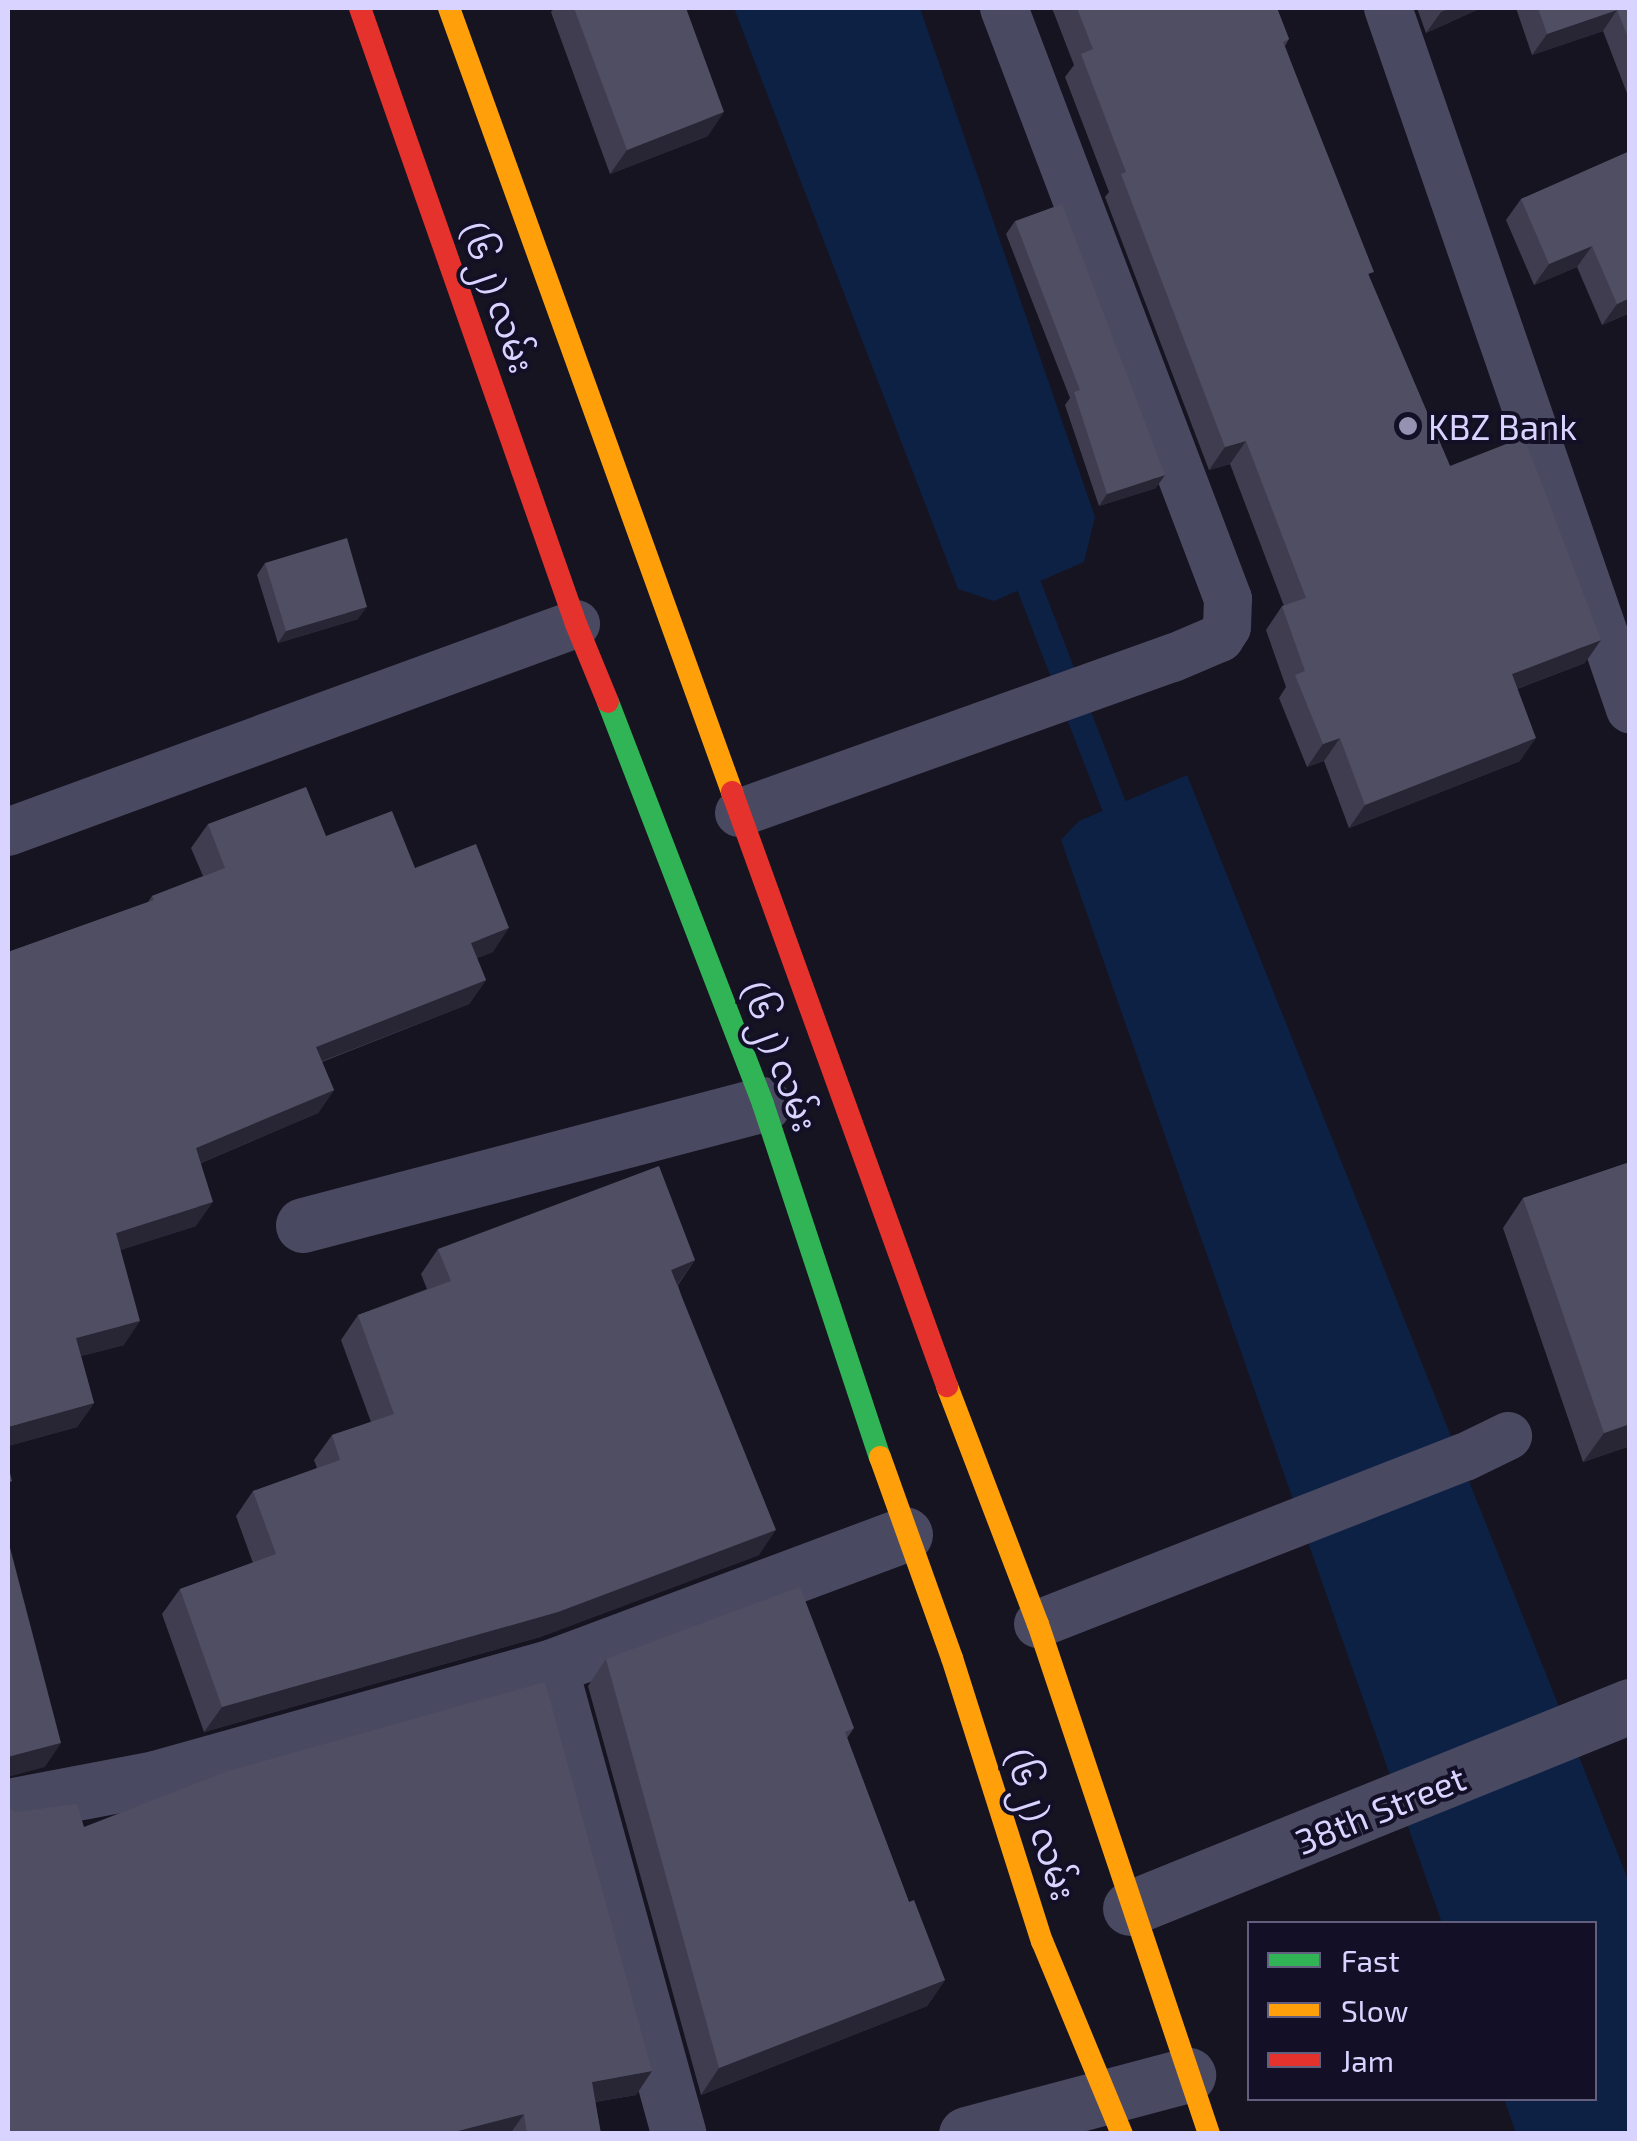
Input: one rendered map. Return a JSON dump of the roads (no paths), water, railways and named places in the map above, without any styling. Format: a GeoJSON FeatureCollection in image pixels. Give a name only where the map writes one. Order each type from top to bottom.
{"type":"FeatureCollection","features":[{"type":"Feature","properties":{"kind":"main road","name":"(၆၂) လမ်း"},"geometry":{"type":"LineString","coordinates":[[360,8],[576,624],[664,839],[763,1104],[905,1534],[952,1658],[1042,1941],[1115,2115]]}},
{"type":"Feature","properties":{"kind":"main road","name":"(၆၂) လမ်း"},"geometry":{"type":"LineString","coordinates":[[450,8],[996,1523],[1038,1624],[1130,1908],[1209,2134]]}},
{"type":"Feature","properties":{"kind":"street"},"geometry":{"type":"LineString","coordinates":[[303,1226],[763,1104]]}},
{"type":"Feature","properties":{"kind":"street"},"geometry":{"type":"LineString","coordinates":[[8,1806],[155,1778],[550,1667],[905,1534]]}},
{"type":"Feature","properties":{"kind":"street"},"geometry":{"type":"LineString","coordinates":[[550,1667],[680,2134]]}},
{"type":"Feature","properties":{"kind":"street","name":"38th Street"},"geometry":{"type":"LineString","coordinates":[[1130,1908],[1392,1806],[1612,1713]]}},
{"type":"Feature","properties":{"kind":"street"},"geometry":{"type":"LineString","coordinates":[[966,2134],[1115,2115],[1188,2075]]}},
{"type":"Feature","properties":{"kind":"lane"},"geometry":{"type":"LineString","coordinates":[[739,813],[1172,658],[1220,638],[1230,613],[1004,8]]}},
{"type":"Feature","properties":{"kind":"lane"},"geometry":{"type":"LineString","coordinates":[[1388,8],[1630,709]]}},
{"type":"Feature","properties":{"kind":"lane"},"geometry":{"type":"LineString","coordinates":[[8,832],[576,624]]}},
{"type":"Feature","properties":{"kind":"lane"},"geometry":{"type":"LineString","coordinates":[[1038,1624],[1465,1458],[1508,1436]]}},
{"type":"Feature","properties":{"kind":"water"},"geometry":{"type":"Polygon","coordinates":[[[734,8],[920,8],[1095,517],[1084,562],[994,601],[958,589],[734,8]]]}},
{"type":"Feature","properties":{"kind":"water"},"geometry":{"type":"Polygon","coordinates":[[[1187,775],[1629,1882],[1629,2133],[1516,2133],[1505,2101],[1597,2101],[1597,1921],[1441,1921],[1061,840],[1079,821],[1187,775]]]}},
{"type":"Feature","properties":{"kind":"waterway"},"geometry":{"type":"LineString","coordinates":[[1018,558],[1126,838]]}},
{"type":"Feature","properties":{"kind":"place","name":"KBZ Bank"},"geometry":{"type":"Point","coordinates":[1408,426]}}]}
